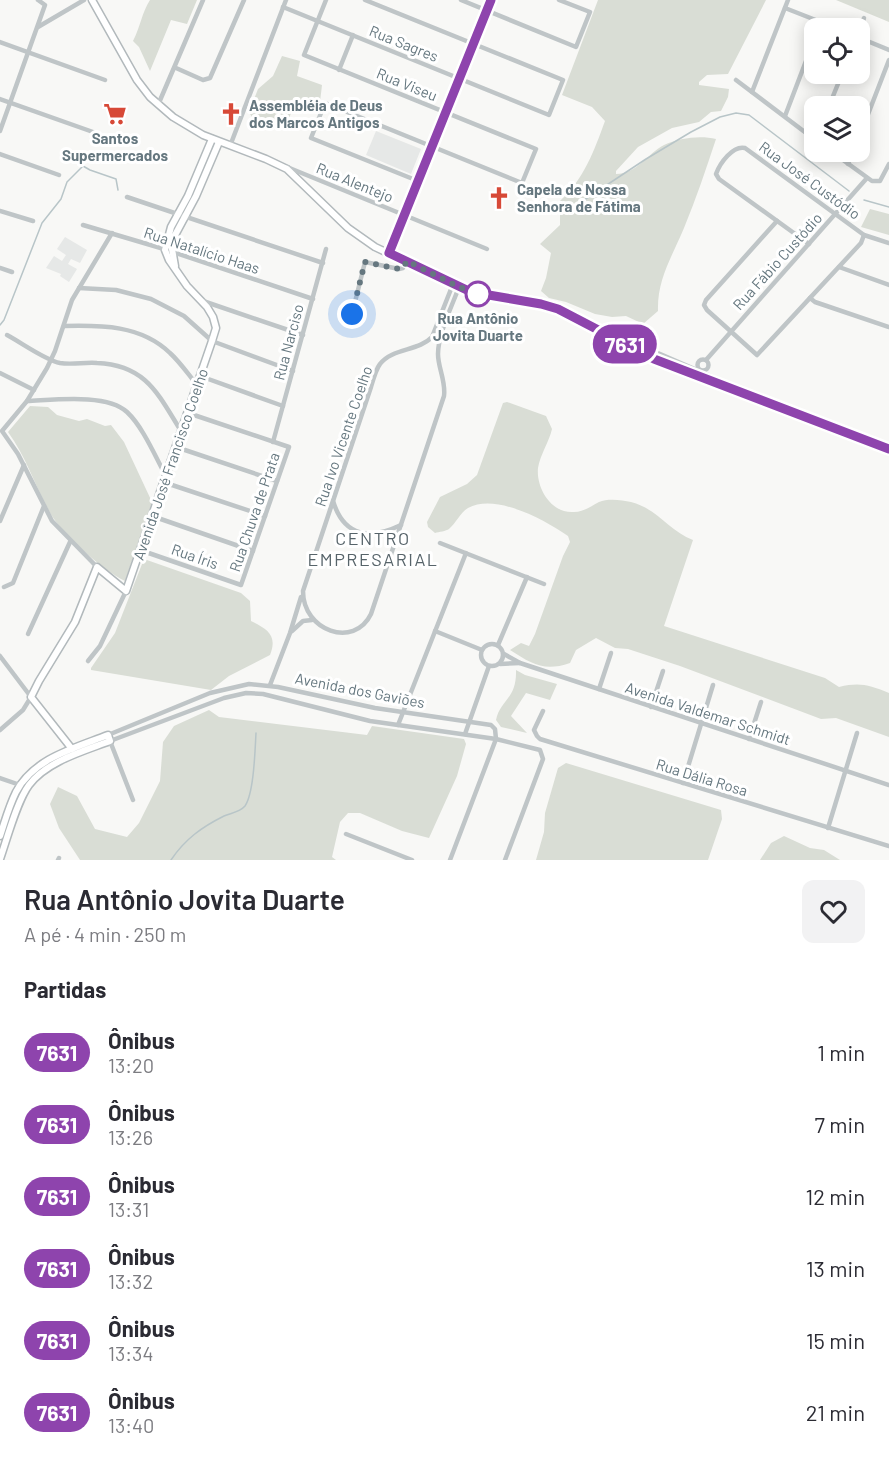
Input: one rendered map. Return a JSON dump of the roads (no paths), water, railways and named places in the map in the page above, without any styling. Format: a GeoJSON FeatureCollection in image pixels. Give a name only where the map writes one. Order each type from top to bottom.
{"type":"FeatureCollection","features":[{"type":"Feature","properties":{"kind":"street"},"geometry":{"type":"LineString","coordinates":[[0,131],[45,5],[38,0]]}},
{"type":"Feature","properties":{"kind":"street"},"geometry":{"type":"LineString","coordinates":[[38,27],[84,0]]}},
{"type":"Feature","properties":{"kind":"street"},"geometry":{"type":"LineString","coordinates":[[92,0],[137,80],[158,105],[195,131],[281,165],[353,233],[367,243],[456,286],[482,295],[541,304],[558,309],[639,351],[889,449]]}},
{"type":"Feature","properties":{"kind":"street"},"geometry":{"type":"LineString","coordinates":[[158,105],[176,68],[203,0]]}},
{"type":"Feature","properties":{"kind":"street"},"geometry":{"type":"LineString","coordinates":[[176,68],[203,80],[210,78],[244,0]]}},
{"type":"Feature","properties":{"kind":"street","name":"Rua Sagres"},"geometry":{"type":"LineString","coordinates":[[276,0],[317,21],[549,115],[563,80],[473,44]]}},
{"type":"Feature","properties":{"kind":"street"},"geometry":{"type":"LineString","coordinates":[[317,21],[326,0]]}},
{"type":"Feature","properties":{"kind":"street"},"geometry":{"type":"LineString","coordinates":[[366,0],[473,44]]}},
{"type":"Feature","properties":{"kind":"street"},"geometry":{"type":"LineString","coordinates":[[461,0],[576,47],[590,12],[559,0]]}},
{"type":"Feature","properties":{"kind":"street"},"geometry":{"type":"LineString","coordinates":[[389,253],[491,0]]}},
{"type":"Feature","properties":{"kind":"street"},"geometry":{"type":"LineString","coordinates":[[752,92],[788,0]]}},
{"type":"Feature","properties":{"kind":"street"},"geometry":{"type":"LineString","coordinates":[[230,146],[284,4]]}},
{"type":"Feature","properties":{"kind":"street"},"geometry":{"type":"LineString","coordinates":[[785,8],[804,18]]}},
{"type":"Feature","properties":{"kind":"street","name":"Rua Viseu"},"geometry":{"type":"LineString","coordinates":[[317,21],[304,55],[536,149],[522,183],[432,146]]}},
{"type":"Feature","properties":{"kind":"street"},"geometry":{"type":"LineString","coordinates":[[339,69],[353,35]]}},
{"type":"Feature","properties":{"kind":"street"},"geometry":{"type":"LineString","coordinates":[[0,42],[105,80]]}},
{"type":"Feature","properties":{"kind":"street"},"geometry":{"type":"LineString","coordinates":[[870,42],[889,50]]}},
{"type":"Feature","properties":{"kind":"street"},"geometry":{"type":"LineString","coordinates":[[870,109],[889,60]]}},
{"type":"Feature","properties":{"kind":"street"},"geometry":{"type":"LineString","coordinates":[[785,116],[804,66]]}},
{"type":"Feature","properties":{"kind":"street"},"geometry":{"type":"LineString","coordinates":[[736,80],[804,131]]}},
{"type":"Feature","properties":{"kind":"street"},"geometry":{"type":"LineString","coordinates":[[0,99],[93,132]]}},
{"type":"Feature","properties":{"kind":"street"},"geometry":{"type":"LineString","coordinates":[[418,181],[311,138],[325,103],[432,146]]}},
{"type":"Feature","properties":{"kind":"street"},"geometry":{"type":"LineString","coordinates":[[165,249],[178,214],[216,140]]}},
{"type":"Feature","properties":{"kind":"street"},"geometry":{"type":"LineString","coordinates":[[172,252],[174,237],[196,196],[216,140]]}},
{"type":"Feature","properties":{"kind":"street","name":"Rua José Custódio"},"geometry":{"type":"LineString","coordinates":[[777,221],[719,179],[716,174],[735,149],[745,148],[864,235]]}},
{"type":"Feature","properties":{"kind":"street"},"geometry":{"type":"LineString","coordinates":[[0,154],[59,175]]}},
{"type":"Feature","properties":{"kind":"street"},"geometry":{"type":"LineString","coordinates":[[845,162],[867,178]]}},
{"type":"Feature","properties":{"kind":"street","name":"Rua Fábio Custódio"},"geometry":{"type":"LineString","coordinates":[[699,370],[707,368],[708,363],[705,360],[867,178],[876,182],[880,181],[889,164]]}},
{"type":"Feature","properties":{"kind":"street","name":"Rua Alentejo"},"geometry":{"type":"LineString","coordinates":[[281,165],[487,249]]}},
{"type":"Feature","properties":{"kind":"street"},"geometry":{"type":"LineString","coordinates":[[309,189],[309,183],[314,178]]}},
{"type":"Feature","properties":{"kind":"street"},"geometry":{"type":"LineString","coordinates":[[127,197],[323,263]]}},
{"type":"Feature","properties":{"kind":"street"},"geometry":{"type":"LineString","coordinates":[[0,211],[33,222]]}},
{"type":"Feature","properties":{"kind":"street"},"geometry":{"type":"LineString","coordinates":[[809,244],[777,221],[706,300],[704,305],[707,310],[757,355],[861,243],[864,235],[889,243]]}},
{"type":"Feature","properties":{"kind":"street","name":"Rua Natalício Haas"},"geometry":{"type":"LineString","coordinates":[[83,225],[165,249],[313,299]]}},
{"type":"Feature","properties":{"kind":"street"},"geometry":{"type":"LineString","coordinates":[[111,233],[72,300],[51,360],[27,401],[1,431],[13,444],[51,521],[70,542],[126,591]]}},
{"type":"Feature","properties":{"kind":"street","name":"Avenida José Francisco Coelho"},"geometry":{"type":"LineString","coordinates":[[88,661],[100,646],[126,591],[215,331],[215,321],[187,286],[165,249]]}},
{"type":"Feature","properties":{"kind":"street","name":"Rua Narciso"},"geometry":{"type":"LineString","coordinates":[[273,442],[326,249]]}},
{"type":"Feature","properties":{"kind":"street","name":"Avenida José Francisco Coelho"},"geometry":{"type":"LineString","coordinates":[[172,252],[176,270]]}},
{"type":"Feature","properties":{"kind":"street"},"geometry":{"type":"LineString","coordinates":[[352,314],[365,262],[399,269],[403,268],[407,261]]}},
{"type":"Feature","properties":{"kind":"street"},"geometry":{"type":"LineString","coordinates":[[839,267],[889,285]]}},
{"type":"Feature","properties":{"kind":"street"},"geometry":{"type":"LineString","coordinates":[[0,268],[12,272]]}},
{"type":"Feature","properties":{"kind":"street"},"geometry":{"type":"LineString","coordinates":[[438,345],[429,340],[456,286]]}},
{"type":"Feature","properties":{"kind":"street"},"geometry":{"type":"LineString","coordinates":[[303,591],[306,610],[312,620],[328,630],[342,632],[366,623],[375,605],[444,396],[438,345],[456,286]]}},
{"type":"Feature","properties":{"kind":"street"},"geometry":{"type":"LineString","coordinates":[[79,288],[116,290],[151,299],[184,316],[212,341],[293,370]]}},
{"type":"Feature","properties":{"kind":"street"},"geometry":{"type":"LineString","coordinates":[[810,298],[815,302],[889,327]]}},
{"type":"Feature","properties":{"kind":"street"},"geometry":{"type":"LineString","coordinates":[[200,300],[303,335]]}},
{"type":"Feature","properties":{"kind":"street"},"geometry":{"type":"LineString","coordinates":[[64,326],[113,326],[144,336],[172,354],[197,385]]}},
{"type":"Feature","properties":{"kind":"street"},"geometry":{"type":"LineString","coordinates":[[8,335],[60,363],[105,363],[135,372],[151,384],[181,431]]}},
{"type":"Feature","properties":{"kind":"street","name":"Rua Ivo Vicente Coelho"},"geometry":{"type":"LineString","coordinates":[[270,685],[290,633],[380,364],[400,352],[429,340]]}},
{"type":"Feature","properties":{"kind":"street"},"geometry":{"type":"LineString","coordinates":[[639,351],[644,347],[699,370],[713,377],[716,383]]}},
{"type":"Feature","properties":{"kind":"street"},"geometry":{"type":"LineString","coordinates":[[0,373],[34,390]]}},
{"type":"Feature","properties":{"kind":"street"},"geometry":{"type":"LineString","coordinates":[[200,376],[283,406]]}},
{"type":"Feature","properties":{"kind":"street"},"geometry":{"type":"LineString","coordinates":[[27,401],[99,400],[118,406],[127,411],[137,424],[165,479],[265,516]]}},
{"type":"Feature","properties":{"kind":"street"},"geometry":{"type":"LineString","coordinates":[[188,412],[273,442]]}},
{"type":"Feature","properties":{"kind":"street","name":"Rua Chuva de Prata"},"geometry":{"type":"LineString","coordinates":[[241,585],[289,447],[273,442]]}},
{"type":"Feature","properties":{"kind":"street"},"geometry":{"type":"LineString","coordinates":[[176,447],[277,481]]}},
{"type":"Feature","properties":{"kind":"street"},"geometry":{"type":"LineString","coordinates":[[0,521],[24,465]]}},
{"type":"Feature","properties":{"kind":"street"},"geometry":{"type":"LineString","coordinates":[[333,501],[341,518],[358,532],[377,534],[401,525]]}},
{"type":"Feature","properties":{"kind":"street"},"geometry":{"type":"LineString","coordinates":[[4,587],[13,583],[44,507]]}},
{"type":"Feature","properties":{"kind":"street"},"geometry":{"type":"LineString","coordinates":[[152,516],[253,551]]}},
{"type":"Feature","properties":{"kind":"street"},"geometry":{"type":"LineString","coordinates":[[28,634],[70,542]]}},
{"type":"Feature","properties":{"kind":"street"},"geometry":{"type":"LineString","coordinates":[[440,543],[544,584]]}},
{"type":"Feature","properties":{"kind":"street","name":"Rua Íris"},"geometry":{"type":"LineString","coordinates":[[140,550],[241,585]]}},
{"type":"Feature","properties":{"kind":"street"},"geometry":{"type":"LineString","coordinates":[[398,725],[466,554]]}},
{"type":"Feature","properties":{"kind":"street"},"geometry":{"type":"LineString","coordinates":[[0,730],[23,710],[31,697],[75,622],[97,567]]}},
{"type":"Feature","properties":{"kind":"street"},"geometry":{"type":"LineString","coordinates":[[498,645],[526,577]]}},
{"type":"Feature","properties":{"kind":"street"},"geometry":{"type":"LineString","coordinates":[[290,633],[303,621],[312,620]]}},
{"type":"Feature","properties":{"kind":"street"},"geometry":{"type":"LineString","coordinates":[[435,631],[482,650]]}},
{"type":"Feature","properties":{"kind":"street"},"geometry":{"type":"LineString","coordinates":[[489,666],[481,658],[482,650],[490,644],[498,645],[504,654],[520,663]]}},
{"type":"Feature","properties":{"kind":"street"},"geometry":{"type":"LineString","coordinates":[[599,689],[611,653]]}},
{"type":"Feature","properties":{"kind":"street"},"geometry":{"type":"LineString","coordinates":[[500,664],[504,654]]}},
{"type":"Feature","properties":{"kind":"street"},"geometry":{"type":"LineString","coordinates":[[0,656],[72,749]]}},
{"type":"Feature","properties":{"kind":"street"},"geometry":{"type":"LineString","coordinates":[[489,666],[520,663]]}},
{"type":"Feature","properties":{"kind":"street","name":"Avenida Valdemar Schmidt"},"geometry":{"type":"LineString","coordinates":[[520,663],[889,785]]}},
{"type":"Feature","properties":{"kind":"street"},"geometry":{"type":"LineString","coordinates":[[465,734],[489,666]]}},
{"type":"Feature","properties":{"kind":"street"},"geometry":{"type":"LineString","coordinates":[[651,707],[663,671]]}},
{"type":"Feature","properties":{"kind":"street","name":"Avenida dos Gaviões"},"geometry":{"type":"LineString","coordinates":[[109,738],[210,693],[237,686],[270,685],[375,708],[494,726],[496,739]]}},
{"type":"Feature","properties":{"kind":"street"},"geometry":{"type":"LineString","coordinates":[[683,783],[713,685]]}},
{"type":"Feature","properties":{"kind":"street"},"geometry":{"type":"LineString","coordinates":[[237,686],[235,690],[238,694]]}},
{"type":"Feature","properties":{"kind":"street","name":"Avenida dos Gaviões"},"geometry":{"type":"LineString","coordinates":[[109,738],[238,694],[263,694],[370,721],[525,744],[540,750],[543,759],[505,860]]}},
{"type":"Feature","properties":{"kind":"street"},"geometry":{"type":"LineString","coordinates":[[319,707],[324,701],[322,696]]}},
{"type":"Feature","properties":{"kind":"street"},"geometry":{"type":"LineString","coordinates":[[749,739],[761,702]]}},
{"type":"Feature","properties":{"kind":"street","name":"Rua Dália Rosa"},"geometry":{"type":"LineString","coordinates":[[543,711],[534,730],[540,739],[889,846]]}},
{"type":"Feature","properties":{"kind":"street"},"geometry":{"type":"LineString","coordinates":[[828,828],[857,732]]}},
{"type":"Feature","properties":{"kind":"street"},"geometry":{"type":"LineString","coordinates":[[0,836],[20,785],[41,764],[72,749],[109,738]]}},
{"type":"Feature","properties":{"kind":"street"},"geometry":{"type":"LineString","coordinates":[[109,738],[133,800]]}},
{"type":"Feature","properties":{"kind":"street"},"geometry":{"type":"LineString","coordinates":[[0,859],[22,798],[33,781],[62,761],[109,738]]}},
{"type":"Feature","properties":{"kind":"street"},"geometry":{"type":"LineString","coordinates":[[450,860],[496,739]]}},
{"type":"Feature","properties":{"kind":"street"},"geometry":{"type":"LineString","coordinates":[[0,778],[20,785]]}},
{"type":"Feature","properties":{"kind":"street"},"geometry":{"type":"LineString","coordinates":[[346,834],[412,860]]}},
{"type":"Feature","properties":{"kind":"waterway"},"geometry":{"type":"LineString","coordinates":[[566,212],[691,132],[720,117],[736,113],[749,115],[849,191]]}},
{"type":"Feature","properties":{"kind":"waterway"},"geometry":{"type":"LineString","coordinates":[[0,325],[42,223],[61,199],[67,182],[83,166],[116,179],[118,190]]}},
{"type":"Feature","properties":{"kind":"waterway"},"geometry":{"type":"LineString","coordinates":[[864,200],[889,207]]}},
{"type":"Feature","properties":{"kind":"waterway"},"geometry":{"type":"LineString","coordinates":[[171,860],[182,846],[201,829],[245,806],[252,782],[256,733]]}},
{"type":"Feature","properties":{"kind":"place","name":"Santos Supermercados"},"geometry":{"type":"Point","coordinates":[115,114]}},
{"type":"Feature","properties":{"kind":"place","name":"Assembléia de Deus dos Marcos Antigos"},"geometry":{"type":"Point","coordinates":[231,114]}},
{"type":"Feature","properties":{"kind":"place","name":"Capela de Nossa Senhora de Fátima"},"geometry":{"type":"Point","coordinates":[499,198]}},
{"type":"Feature","properties":{"kind":"place","name":"Rua Antônio Jovita Duarte"},"geometry":{"type":"Point","coordinates":[478,294]}},
{"type":"Feature","properties":{"kind":"district","name":"CENTRO EMPRESARIAL"},"geometry":{"type":"Point","coordinates":[373,548]}}]}
